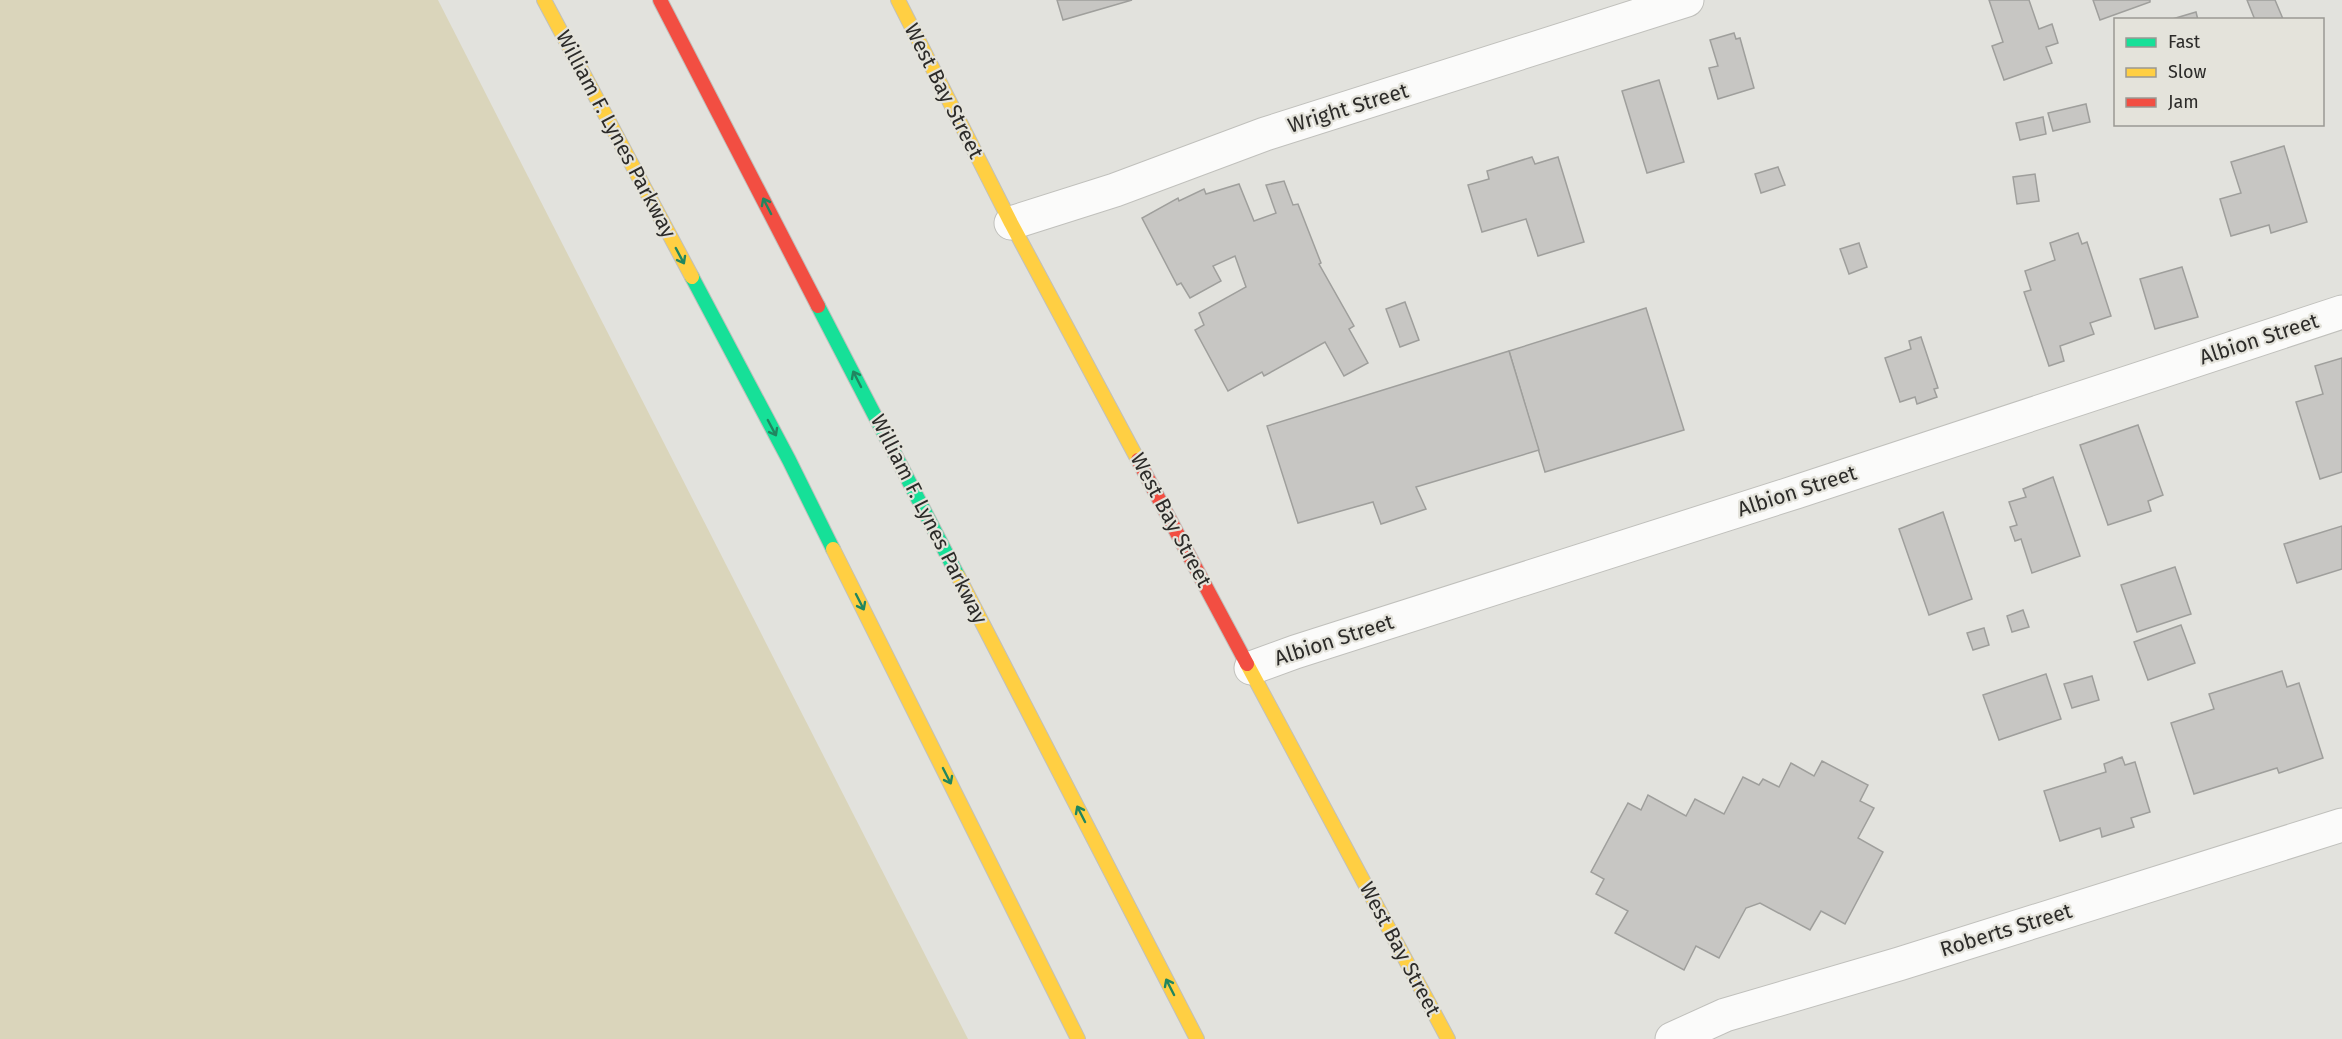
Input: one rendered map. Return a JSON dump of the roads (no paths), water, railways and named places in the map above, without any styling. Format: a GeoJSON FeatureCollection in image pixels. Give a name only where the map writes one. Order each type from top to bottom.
{"type":"FeatureCollection","features":[{"type":"Feature","properties":{"kind":"main road","name":"William F. Lynes Parkway"},"geometry":{"type":"LineString","coordinates":[[544,0],[789,460],[1078,1039]]}},
{"type":"Feature","properties":{"kind":"main road","name":"William F. Lynes Parkway"},"geometry":{"type":"LineString","coordinates":[[660,0],[1197,1039]]}},
{"type":"Feature","properties":{"kind":"main road","name":"West Bay Street"},"geometry":{"type":"LineString","coordinates":[[898,0],[1011,223],[1448,1039]]}},
{"type":"Feature","properties":{"kind":"street","name":"Wright Street"},"geometry":{"type":"LineString","coordinates":[[1011,223],[1115,190],[1265,134],[1687,0]]}},
{"type":"Feature","properties":{"kind":"street","name":"Albion Street"},"geometry":{"type":"LineString","coordinates":[[1251,668],[2342,312]]}},
{"type":"Feature","properties":{"kind":"street","name":"Roberts Street"},"geometry":{"type":"LineString","coordinates":[[1672,1039],[1725,1015],[1899,964],[2342,825]]}}]}
